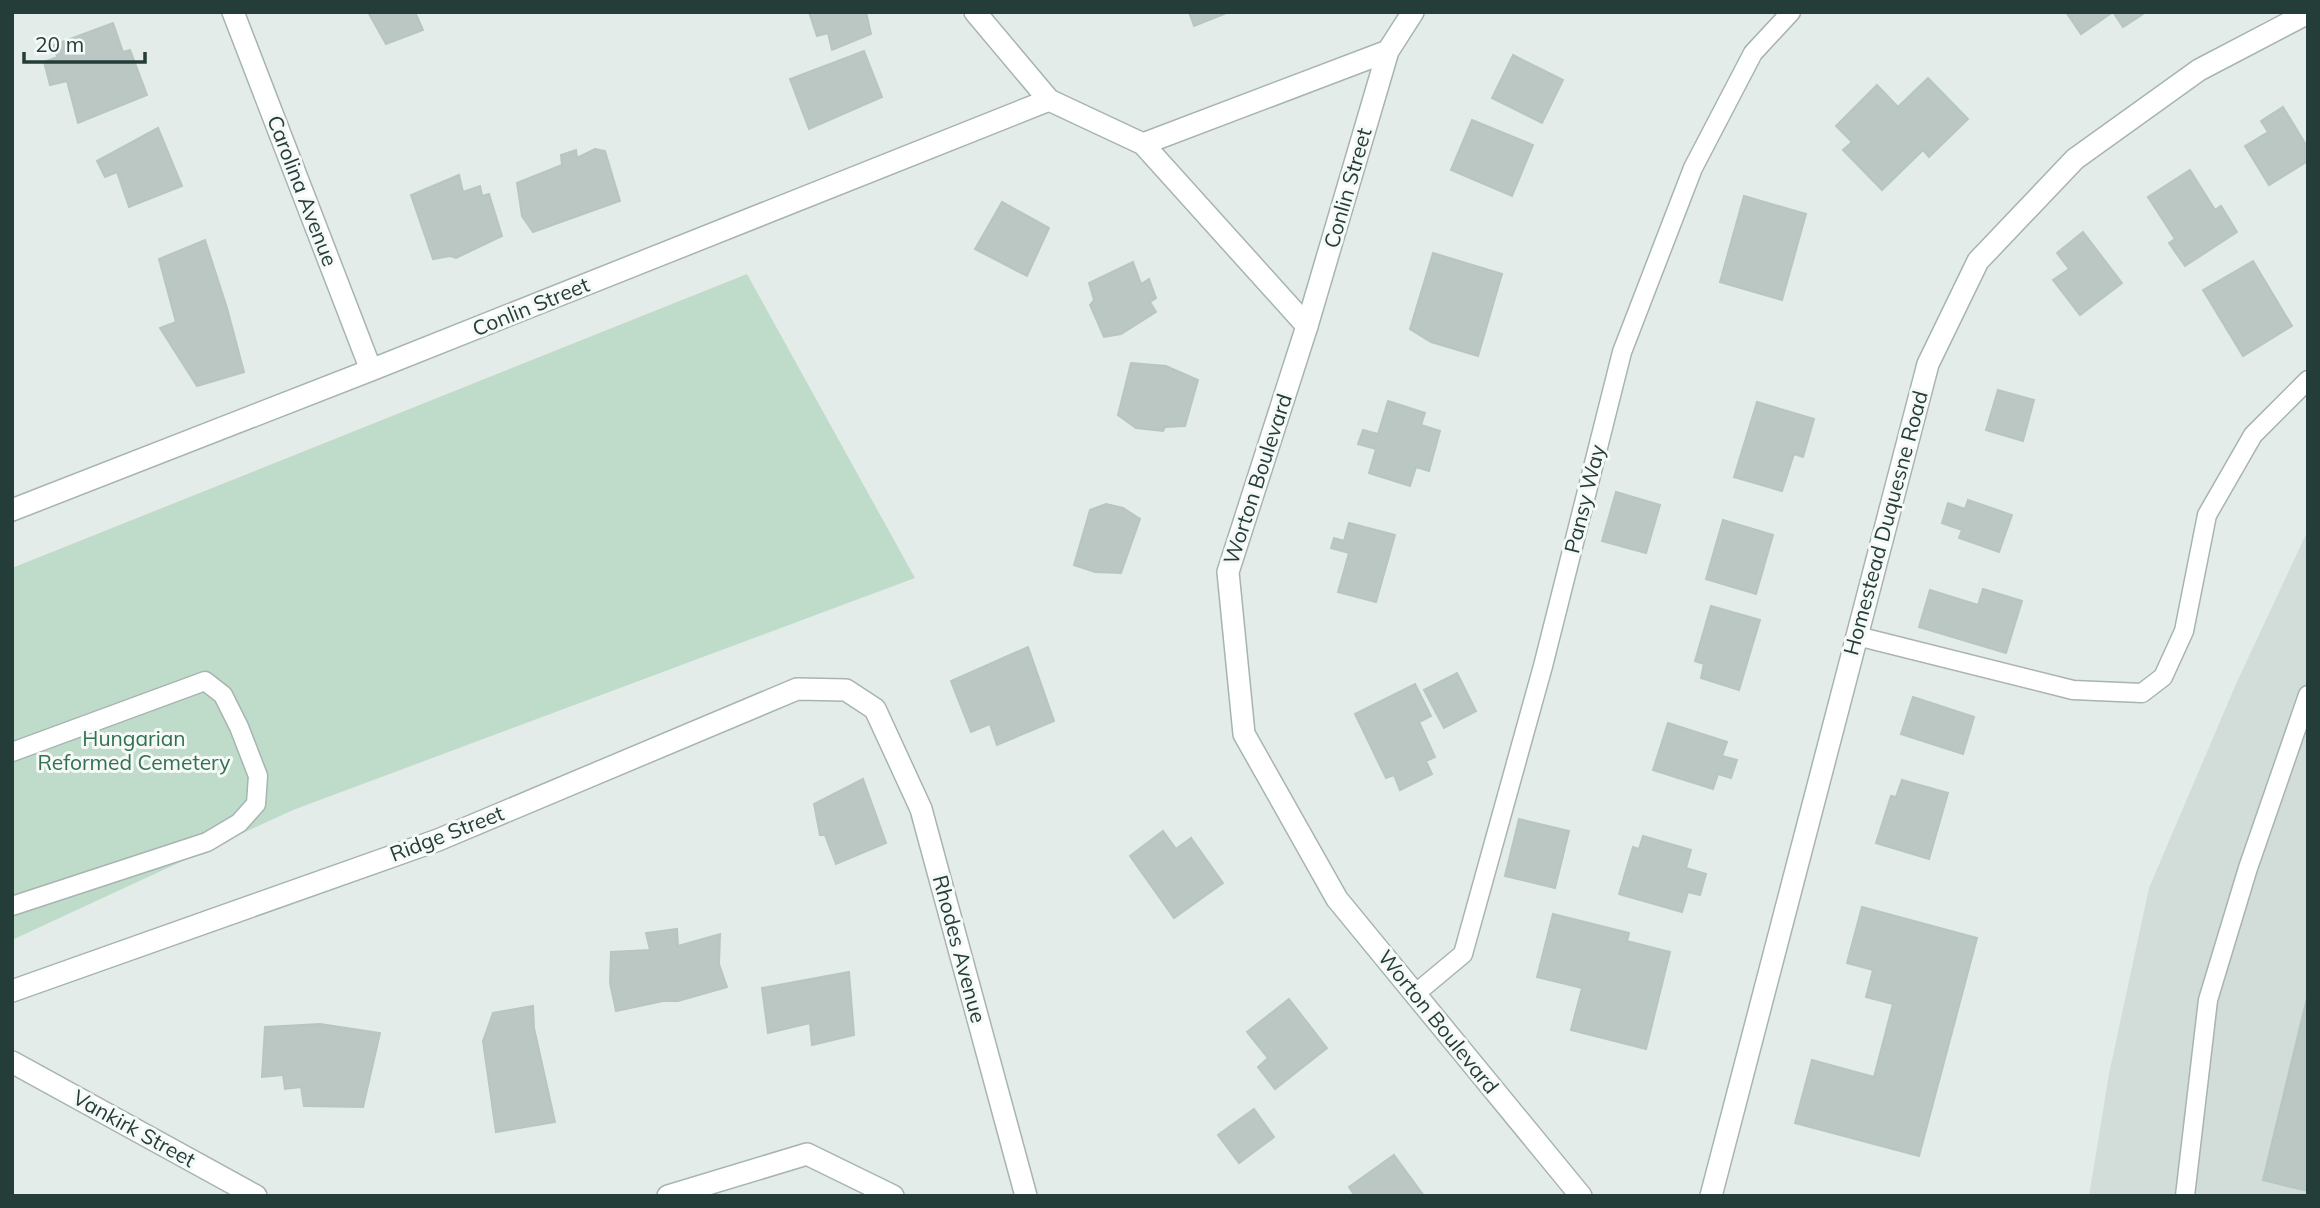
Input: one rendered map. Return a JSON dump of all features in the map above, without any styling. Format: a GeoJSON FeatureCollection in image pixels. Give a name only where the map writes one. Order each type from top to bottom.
{"type":"FeatureCollection","features":[{"type":"Feature","properties":{"kind":"street","name":"Carolina Avenue"},"geometry":{"type":"LineString","coordinates":[[233,12],[371,370]]}},
{"type":"Feature","properties":{"kind":"street"},"geometry":{"type":"LineString","coordinates":[[975,12],[1049,100],[1143,144],[1307,326]]}},
{"type":"Feature","properties":{"kind":"street","name":"Conlin Street"},"geometry":{"type":"LineString","coordinates":[[1307,326],[1388,51],[1413,12]]}},
{"type":"Feature","properties":{"kind":"street","name":"Homestead Duquesne Road"},"geometry":{"type":"LineString","coordinates":[[1711,1196],[1928,364],[1978,261],[2075,159],[2199,70],[2308,13]]}},
{"type":"Feature","properties":{"kind":"street"},"geometry":{"type":"LineString","coordinates":[[1143,144],[1388,51]]}},
{"type":"Feature","properties":{"kind":"street","name":"Conlin Street"},"geometry":{"type":"LineString","coordinates":[[12,510],[1049,100]]}},
{"type":"Feature","properties":{"kind":"street","name":"Worton Boulevard"},"geometry":{"type":"LineString","coordinates":[[1307,326],[1228,572],[1244,734],[1337,899],[1581,1196]]}},
{"type":"Feature","properties":{"kind":"street","name":"Ridge Street"},"geometry":{"type":"LineString","coordinates":[[12,990],[438,839],[797,689],[846,690],[875,709]]}},
{"type":"Feature","properties":{"kind":"street","name":"Rhodes Avenue"},"geometry":{"type":"LineString","coordinates":[[875,709],[921,809],[1026,1196]]}},
{"type":"Feature","properties":{"kind":"street","name":"Vankirk Street"},"geometry":{"type":"LineString","coordinates":[[12,1062],[256,1196]]}},
{"type":"Feature","properties":{"kind":"street"},"geometry":{"type":"LineString","coordinates":[[668,1196],[807,1154],[893,1196]]}},
{"type":"Feature","properties":{"kind":"lane","name":"Pansy Way"},"geometry":{"type":"LineString","coordinates":[[1415,994],[1463,954],[1543,666],[1627,339],[1693,168],[1753,53],[1791,12]]}},
{"type":"Feature","properties":{"kind":"lane"},"geometry":{"type":"LineString","coordinates":[[1857,636],[2073,690],[2142,693],[2163,677],[2183,631],[2207,516],[2253,435],[2308,380]]}},
{"type":"Feature","properties":{"kind":"lane"},"geometry":{"type":"LineString","coordinates":[[12,752],[205,681],[223,695],[258,776],[256,804],[239,823],[207,842],[12,906]]}},
{"type":"Feature","properties":{"kind":"lane"},"geometry":{"type":"LineString","coordinates":[[2185,1196],[2208,1000],[2248,869],[2308,695]]}},
{"type":"Feature","properties":{"kind":"shaded area"},"geometry":{"type":"Polygon","coordinates":[[[2308,530],[2308,1196],[2089,1196],[2109,1074],[2149,888],[2236,684],[2308,530]]]}},
{"type":"Feature","properties":{"kind":"green space","name":"Hungarian Reformed Cemetery"},"geometry":{"type":"Polygon","coordinates":[[[747,274],[915,578],[293,810],[12,940],[12,568],[747,274]]]}},
{"type":"Feature","properties":{"kind":"building"},"geometry":{"type":"Polygon","coordinates":[[[368,12],[415,12],[423,30],[386,44],[368,12]]]}},
{"type":"Feature","properties":{"kind":"building"},"geometry":{"type":"Polygon","coordinates":[[[809,12],[866,12],[871,34],[832,50],[828,33],[817,36],[809,12]]]}},
{"type":"Feature","properties":{"kind":"building"},"geometry":{"type":"Polygon","coordinates":[[[1189,12],[1229,12],[1194,26],[1189,12]]]}},
{"type":"Feature","properties":{"kind":"building"},"geometry":{"type":"Polygon","coordinates":[[[2066,12],[2113,12],[2081,34],[2066,12]]]}},
{"type":"Feature","properties":{"kind":"building"},"geometry":{"type":"Polygon","coordinates":[[[2113,12],[2146,12],[2123,27],[2113,12]]]}},
{"type":"Feature","properties":{"kind":"building"},"geometry":{"type":"Polygon","coordinates":[[[113,23],[123,52],[130,50],[147,95],[78,123],[67,81],[50,85],[44,62],[58,57],[51,46],[113,23]]]}},
{"type":"Feature","properties":{"kind":"building"},"geometry":{"type":"Polygon","coordinates":[[[864,51],[882,97],[809,129],[790,79],[864,51]]]}},
{"type":"Feature","properties":{"kind":"building"},"geometry":{"type":"Polygon","coordinates":[[[1513,55],[1563,80],[1542,123],[1492,98],[1513,55]]]}},
{"type":"Feature","properties":{"kind":"building"},"geometry":{"type":"Polygon","coordinates":[[[1928,78],[1968,119],[1929,157],[1923,150],[1882,190],[1843,150],[1852,142],[1836,126],[1877,85],[1898,107],[1928,78]]]}},
{"type":"Feature","properties":{"kind":"building"},"geometry":{"type":"Polygon","coordinates":[[[2283,107],[2308,148],[2308,161],[2269,185],[2245,146],[2268,132],[2261,121],[2283,107]]]}},
{"type":"Feature","properties":{"kind":"building"},"geometry":{"type":"Polygon","coordinates":[[[1472,120],[1533,145],[1512,196],[1451,170],[1472,120]]]}},
{"type":"Feature","properties":{"kind":"building"},"geometry":{"type":"Polygon","coordinates":[[[158,128],[182,186],[129,207],[117,172],[105,177],[97,161],[158,128]]]}},
{"type":"Feature","properties":{"kind":"building"},"geometry":{"type":"Polygon","coordinates":[[[595,149],[605,151],[620,201],[533,232],[522,216],[517,183],[562,165],[561,155],[576,150],[577,158],[595,149]]]}},
{"type":"Feature","properties":{"kind":"building"},"geometry":{"type":"Polygon","coordinates":[[[2190,170],[2215,210],[2221,206],[2237,232],[2185,266],[2169,243],[2175,239],[2148,197],[2190,170]]]}},
{"type":"Feature","properties":{"kind":"building"},"geometry":{"type":"Polygon","coordinates":[[[459,175],[463,192],[480,186],[482,196],[489,194],[502,236],[456,258],[450,256],[433,259],[411,195],[459,175]]]}},
{"type":"Feature","properties":{"kind":"building"},"geometry":{"type":"Polygon","coordinates":[[[1744,196],[1806,214],[1782,300],[1720,282],[1744,196]]]}},
{"type":"Feature","properties":{"kind":"building"},"geometry":{"type":"Polygon","coordinates":[[[1002,202],[1049,228],[1027,276],[975,249],[1002,202]]]}},
{"type":"Feature","properties":{"kind":"building"},"geometry":{"type":"Polygon","coordinates":[[[2083,232],[2122,283],[2080,315],[2053,280],[2069,269],[2057,253],[2083,232]]]}},
{"type":"Feature","properties":{"kind":"building"},"geometry":{"type":"Polygon","coordinates":[[[205,240],[244,372],[197,386],[160,328],[176,322],[159,259],[205,240]]]}},
{"type":"Feature","properties":{"kind":"building"},"geometry":{"type":"Polygon","coordinates":[[[1433,253],[1502,274],[1478,356],[1431,342],[1410,329],[1433,253]]]}},
{"type":"Feature","properties":{"kind":"building"},"geometry":{"type":"Polygon","coordinates":[[[2253,261],[2292,326],[2243,356],[2203,290],[2253,261]]]}},
{"type":"Feature","properties":{"kind":"building"},"geometry":{"type":"Polygon","coordinates":[[[1133,262],[1141,284],[1149,279],[1156,298],[1150,302],[1156,312],[1121,334],[1104,337],[1090,305],[1094,300],[1089,283],[1133,262]]]}},
{"type":"Feature","properties":{"kind":"building"},"geometry":{"type":"Polygon","coordinates":[[[1131,363],[1166,366],[1198,380],[1185,426],[1165,427],[1163,431],[1136,428],[1118,415],[1131,363]]]}},
{"type":"Feature","properties":{"kind":"building"},"geometry":{"type":"Polygon","coordinates":[[[1998,390],[2034,400],[2023,441],[1986,430],[1998,390]]]}},
{"type":"Feature","properties":{"kind":"building"},"geometry":{"type":"Polygon","coordinates":[[[1388,401],[1425,413],[1421,425],[1440,431],[1429,471],[1416,467],[1410,486],[1369,473],[1376,449],[1358,444],[1363,430],[1378,434],[1388,401]]]}},
{"type":"Feature","properties":{"kind":"building"},"geometry":{"type":"Polygon","coordinates":[[[1757,402],[1814,419],[1803,457],[1794,454],[1782,491],[1734,477],[1757,402]]]}},
{"type":"Feature","properties":{"kind":"building"},"geometry":{"type":"Polygon","coordinates":[[[1616,492],[1660,505],[1646,553],[1602,541],[1616,492]]]}},
{"type":"Feature","properties":{"kind":"building"},"geometry":{"type":"Polygon","coordinates":[[[1968,500],[2012,515],[1999,552],[1959,538],[1962,530],[1942,523],[1948,503],[1965,509],[1968,500]]]}},
{"type":"Feature","properties":{"kind":"building"},"geometry":{"type":"Polygon","coordinates":[[[1106,504],[1123,508],[1140,519],[1121,573],[1095,572],[1074,565],[1090,510],[1106,504]]]}},
{"type":"Feature","properties":{"kind":"building"},"geometry":{"type":"Polygon","coordinates":[[[1723,520],[1773,535],[1756,594],[1706,579],[1723,520]]]}},
{"type":"Feature","properties":{"kind":"building"},"geometry":{"type":"Polygon","coordinates":[[[1349,523],[1395,535],[1376,602],[1338,592],[1349,553],[1331,548],[1334,538],[1344,541],[1349,523]]]}},
{"type":"Feature","properties":{"kind":"building"},"geometry":{"type":"Polygon","coordinates":[[[1983,589],[2022,601],[2006,653],[1919,627],[1930,590],[1978,605],[1983,589]]]}},
{"type":"Feature","properties":{"kind":"building"},"geometry":{"type":"Polygon","coordinates":[[[1711,606],[1760,620],[1739,690],[1701,678],[1704,664],[1695,661],[1711,606]]]}},
{"type":"Feature","properties":{"kind":"building"},"geometry":{"type":"Polygon","coordinates":[[[1028,647],[1054,721],[997,745],[990,724],[971,732],[951,681],[1028,647]]]}},
{"type":"Feature","properties":{"kind":"building"},"geometry":{"type":"Polygon","coordinates":[[[1457,673],[1476,711],[1444,728],[1424,690],[1457,673]]]}},
{"type":"Feature","properties":{"kind":"building"},"geometry":{"type":"Polygon","coordinates":[[[1415,684],[1431,716],[1419,722],[1435,757],[1426,761],[1432,774],[1400,790],[1394,775],[1386,778],[1355,714],[1415,684]]]}},
{"type":"Feature","properties":{"kind":"building"},"geometry":{"type":"Polygon","coordinates":[[[1913,697],[1974,717],[1963,754],[1901,734],[1913,697]]]}},
{"type":"Feature","properties":{"kind":"building"},"geometry":{"type":"Polygon","coordinates":[[[1668,723],[1727,742],[1722,756],[1737,760],[1731,778],[1718,774],[1713,789],[1653,770],[1668,723]]]}},
{"type":"Feature","properties":{"kind":"building"},"geometry":{"type":"Polygon","coordinates":[[[863,779],[886,843],[836,864],[825,835],[820,835],[814,804],[863,779]]]}},
{"type":"Feature","properties":{"kind":"building"},"geometry":{"type":"Polygon","coordinates":[[[1902,780],[1948,793],[1929,859],[1876,843],[1891,796],[1896,797],[1902,780]]]}},
{"type":"Feature","properties":{"kind":"building"},"geometry":{"type":"Polygon","coordinates":[[[1519,819],[1569,831],[1555,888],[1505,876],[1519,819]]]}},
{"type":"Feature","properties":{"kind":"building"},"geometry":{"type":"Polygon","coordinates":[[[1163,831],[1176,849],[1191,838],[1223,883],[1174,918],[1130,856],[1163,831]]]}},
{"type":"Feature","properties":{"kind":"building"},"geometry":{"type":"Polygon","coordinates":[[[1643,836],[1691,850],[1686,868],[1706,874],[1700,895],[1688,892],[1682,912],[1619,894],[1633,847],[1639,849],[1643,836]]]}},
{"type":"Feature","properties":{"kind":"building"},"geometry":{"type":"Polygon","coordinates":[[[1862,907],[1977,938],[1919,1156],[1795,1123],[1812,1060],[1874,1077],[1893,1004],[1866,997],[1873,970],[1847,963],[1862,907]]]}},
{"type":"Feature","properties":{"kind":"building"},"geometry":{"type":"Polygon","coordinates":[[[1553,914],[1629,933],[1627,941],[1670,952],[1646,1049],[1571,1030],[1582,988],[1537,977],[1553,914]]]}},
{"type":"Feature","properties":{"kind":"building"},"geometry":{"type":"Polygon","coordinates":[[[677,929],[678,946],[720,934],[719,964],[727,987],[678,1001],[663,1001],[616,1011],[610,983],[611,952],[650,950],[646,933],[677,929]]]}},
{"type":"Feature","properties":{"kind":"building"},"geometry":{"type":"Polygon","coordinates":[[[849,972],[854,1035],[812,1045],[810,1023],[768,1033],[762,988],[849,972]]]}},
{"type":"Feature","properties":{"kind":"building"},"geometry":{"type":"Polygon","coordinates":[[[2308,994],[2308,1191],[2263,1180],[2308,994]]]}},
{"type":"Feature","properties":{"kind":"building"},"geometry":{"type":"Polygon","coordinates":[[[1289,999],[1327,1048],[1275,1089],[1258,1067],[1268,1058],[1247,1032],[1289,999]]]}},
{"type":"Feature","properties":{"kind":"building"},"geometry":{"type":"Polygon","coordinates":[[[533,1006],[534,1028],[555,1122],[496,1132],[483,1041],[493,1013],[533,1006]]]}},
{"type":"Feature","properties":{"kind":"building"},"geometry":{"type":"Polygon","coordinates":[[[320,1024],[380,1033],[363,1107],[304,1106],[301,1087],[285,1089],[283,1075],[262,1077],[265,1027],[320,1024]]]}},
{"type":"Feature","properties":{"kind":"building"},"geometry":{"type":"Polygon","coordinates":[[[1254,1109],[1274,1137],[1239,1163],[1218,1135],[1254,1109]]]}},
{"type":"Feature","properties":{"kind":"building"},"geometry":{"type":"Polygon","coordinates":[[[1394,1155],[1424,1196],[1355,1196],[1349,1187],[1394,1155]]]}}]}
